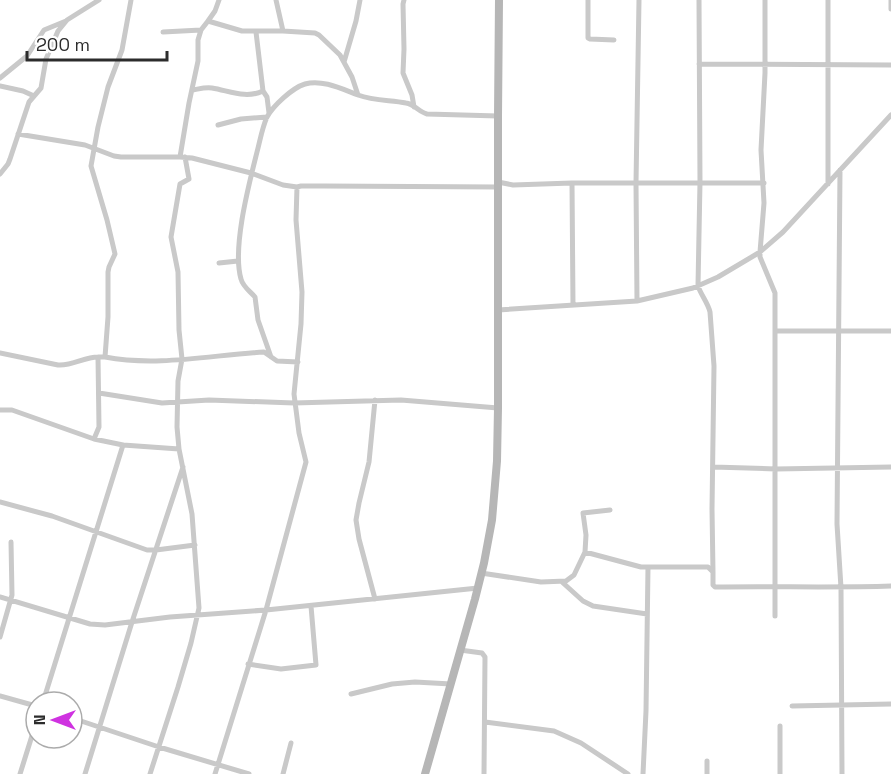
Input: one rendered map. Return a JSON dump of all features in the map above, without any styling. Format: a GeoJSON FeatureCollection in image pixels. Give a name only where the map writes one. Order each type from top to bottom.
{"type":"FeatureCollection","features":[{"type":"Feature","properties":{"kind":"main road"},"geometry":{"type":"LineString","coordinates":[[425,774],[478,588],[492,520],[497,462],[498,408],[499,0]]}},
{"type":"Feature","properties":{"kind":"street"},"geometry":{"type":"LineString","coordinates":[[0,78],[27,56],[44,30],[67,20],[99,0]]}},
{"type":"Feature","properties":{"kind":"street"},"geometry":{"type":"LineString","coordinates":[[94,439],[99,427],[101,357],[108,317],[108,272],[115,254],[91,166],[102,108],[122,50],[131,0]]}},
{"type":"Feature","properties":{"kind":"street"},"geometry":{"type":"LineString","coordinates":[[150,774],[182,676],[200,598],[192,514],[179,448],[177,402],[182,359],[178,317],[178,272],[171,237],[180,184],[189,179],[183,157],[198,61],[198,40],[201,30],[215,11],[219,0]]}},
{"type":"Feature","properties":{"kind":"street"},"geometry":{"type":"LineString","coordinates":[[276,0],[283,31]]}},
{"type":"Feature","properties":{"kind":"street"},"geometry":{"type":"LineString","coordinates":[[344,62],[360,0]]}},
{"type":"Feature","properties":{"kind":"street"},"geometry":{"type":"LineString","coordinates":[[404,0],[403,73],[414,107]]}},
{"type":"Feature","properties":{"kind":"street"},"geometry":{"type":"LineString","coordinates":[[588,0],[588,38],[614,40]]}},
{"type":"Feature","properties":{"kind":"street"},"geometry":{"type":"LineString","coordinates":[[637,301],[639,0]]}},
{"type":"Feature","properties":{"kind":"street"},"geometry":{"type":"LineString","coordinates":[[699,0],[698,286],[709,307],[714,366],[713,561],[710,570],[713,585],[715,587],[841,588],[891,586]]}},
{"type":"Feature","properties":{"kind":"street"},"geometry":{"type":"LineString","coordinates":[[765,0],[761,150],[764,203],[760,257],[775,293],[775,616]]}},
{"type":"Feature","properties":{"kind":"street"},"geometry":{"type":"LineString","coordinates":[[828,0],[828,184]]}},
{"type":"Feature","properties":{"kind":"street"},"geometry":{"type":"LineString","coordinates":[[891,0],[891,9]]}},
{"type":"Feature","properties":{"kind":"street"},"geometry":{"type":"LineString","coordinates":[[0,174],[2,167],[10,159],[29,102],[41,88],[46,59],[58,31],[67,20]]}},
{"type":"Feature","properties":{"kind":"street"},"geometry":{"type":"LineString","coordinates":[[208,21],[237,31],[316,34],[336,50],[352,77],[358,95]]}},
{"type":"Feature","properties":{"kind":"street"},"geometry":{"type":"LineString","coordinates":[[163,32],[201,30]]}},
{"type":"Feature","properties":{"kind":"street"},"geometry":{"type":"LineString","coordinates":[[256,32],[268,115],[251,173],[238,261],[243,286],[255,297],[258,320],[271,357]]}},
{"type":"Feature","properties":{"kind":"street"},"geometry":{"type":"LineString","coordinates":[[699,64],[891,65]]}},
{"type":"Feature","properties":{"kind":"street"},"geometry":{"type":"LineString","coordinates":[[218,125],[268,115],[283,99],[304,85],[322,84],[377,100],[408,103],[427,114],[498,116]]}},
{"type":"Feature","properties":{"kind":"street"},"geometry":{"type":"LineString","coordinates":[[0,86],[34,96]]}},
{"type":"Feature","properties":{"kind":"street"},"geometry":{"type":"LineString","coordinates":[[192,90],[209,87],[242,95],[263,91]]}},
{"type":"Feature","properties":{"kind":"street"},"geometry":{"type":"LineString","coordinates":[[498,310],[637,301],[698,286],[718,277],[760,252],[783,232],[891,115]]}},
{"type":"Feature","properties":{"kind":"street"},"geometry":{"type":"LineString","coordinates":[[18,134],[77,144],[121,157],[183,157],[251,173],[276,183],[297,187],[764,183]]}},
{"type":"Feature","properties":{"kind":"street"},"geometry":{"type":"LineString","coordinates":[[840,170],[837,524],[841,588],[842,774]]}},
{"type":"Feature","properties":{"kind":"street"},"geometry":{"type":"LineString","coordinates":[[572,183],[573,305]]}},
{"type":"Feature","properties":{"kind":"street"},"geometry":{"type":"LineString","coordinates":[[215,774],[266,610],[306,462],[294,403],[302,292],[296,220],[297,187]]}},
{"type":"Feature","properties":{"kind":"street"},"geometry":{"type":"LineString","coordinates":[[219,262],[238,261]]}},
{"type":"Feature","properties":{"kind":"street"},"geometry":{"type":"LineString","coordinates":[[775,331],[891,331]]}},
{"type":"Feature","properties":{"kind":"street"},"geometry":{"type":"LineString","coordinates":[[0,353],[58,365],[101,357],[142,362],[264,352],[277,361],[298,362]]}},
{"type":"Feature","properties":{"kind":"street"},"geometry":{"type":"LineString","coordinates":[[99,393],[162,403],[209,400],[294,403],[375,400],[429,401],[498,408]]}},
{"type":"Feature","properties":{"kind":"street"},"geometry":{"type":"LineString","coordinates":[[375,400],[369,462],[356,520],[375,599]]}},
{"type":"Feature","properties":{"kind":"street"},"geometry":{"type":"LineString","coordinates":[[0,411],[12,410],[94,439],[123,445],[179,448]]}},
{"type":"Feature","properties":{"kind":"street"},"geometry":{"type":"LineString","coordinates":[[47,690],[123,445]]}},
{"type":"Feature","properties":{"kind":"street"},"geometry":{"type":"LineString","coordinates":[[85,774],[183,467]]}},
{"type":"Feature","properties":{"kind":"street"},"geometry":{"type":"LineString","coordinates":[[713,467],[776,469],[891,467]]}},
{"type":"Feature","properties":{"kind":"street"},"geometry":{"type":"LineString","coordinates":[[0,502],[52,516],[147,550],[195,545]]}},
{"type":"Feature","properties":{"kind":"street"},"geometry":{"type":"LineString","coordinates":[[481,573],[541,582],[566,581],[574,575],[585,552],[584,513],[610,510]]}},
{"type":"Feature","properties":{"kind":"street"},"geometry":{"type":"LineString","coordinates":[[0,638],[11,600],[11,542]]}},
{"type":"Feature","properties":{"kind":"street"},"geometry":{"type":"LineString","coordinates":[[585,552],[634,566],[710,570]]}},
{"type":"Feature","properties":{"kind":"street"},"geometry":{"type":"LineString","coordinates":[[643,774],[648,567]]}},
{"type":"Feature","properties":{"kind":"street"},"geometry":{"type":"LineString","coordinates":[[562,582],[574,595],[593,606],[647,614]]}},
{"type":"Feature","properties":{"kind":"street"},"geometry":{"type":"LineString","coordinates":[[0,597],[98,625],[170,616],[311,606],[478,588]]}},
{"type":"Feature","properties":{"kind":"street"},"geometry":{"type":"LineString","coordinates":[[248,664],[281,669],[316,665],[311,606]]}},
{"type":"Feature","properties":{"kind":"street"},"geometry":{"type":"LineString","coordinates":[[460,650],[482,653],[485,657],[484,774]]}},
{"type":"Feature","properties":{"kind":"street"},"geometry":{"type":"LineString","coordinates":[[351,694],[392,684],[415,682],[451,684]]}},
{"type":"Feature","properties":{"kind":"street"},"geometry":{"type":"LineString","coordinates":[[0,696],[24,703]]}},
{"type":"Feature","properties":{"kind":"street"},"geometry":{"type":"LineString","coordinates":[[792,706],[891,704]]}},
{"type":"Feature","properties":{"kind":"street"},"geometry":{"type":"LineString","coordinates":[[84,722],[249,774]]}},
{"type":"Feature","properties":{"kind":"street"},"geometry":{"type":"LineString","coordinates":[[485,722],[554,730],[581,743],[628,774]]}},
{"type":"Feature","properties":{"kind":"street"},"geometry":{"type":"LineString","coordinates":[[780,726],[780,774]]}},
{"type":"Feature","properties":{"kind":"street"},"geometry":{"type":"LineString","coordinates":[[283,774],[291,743]]}},
{"type":"Feature","properties":{"kind":"street"},"geometry":{"type":"LineString","coordinates":[[20,774],[28,750]]}},
{"type":"Feature","properties":{"kind":"street"},"geometry":{"type":"LineString","coordinates":[[706,774],[707,761]]}}]}
